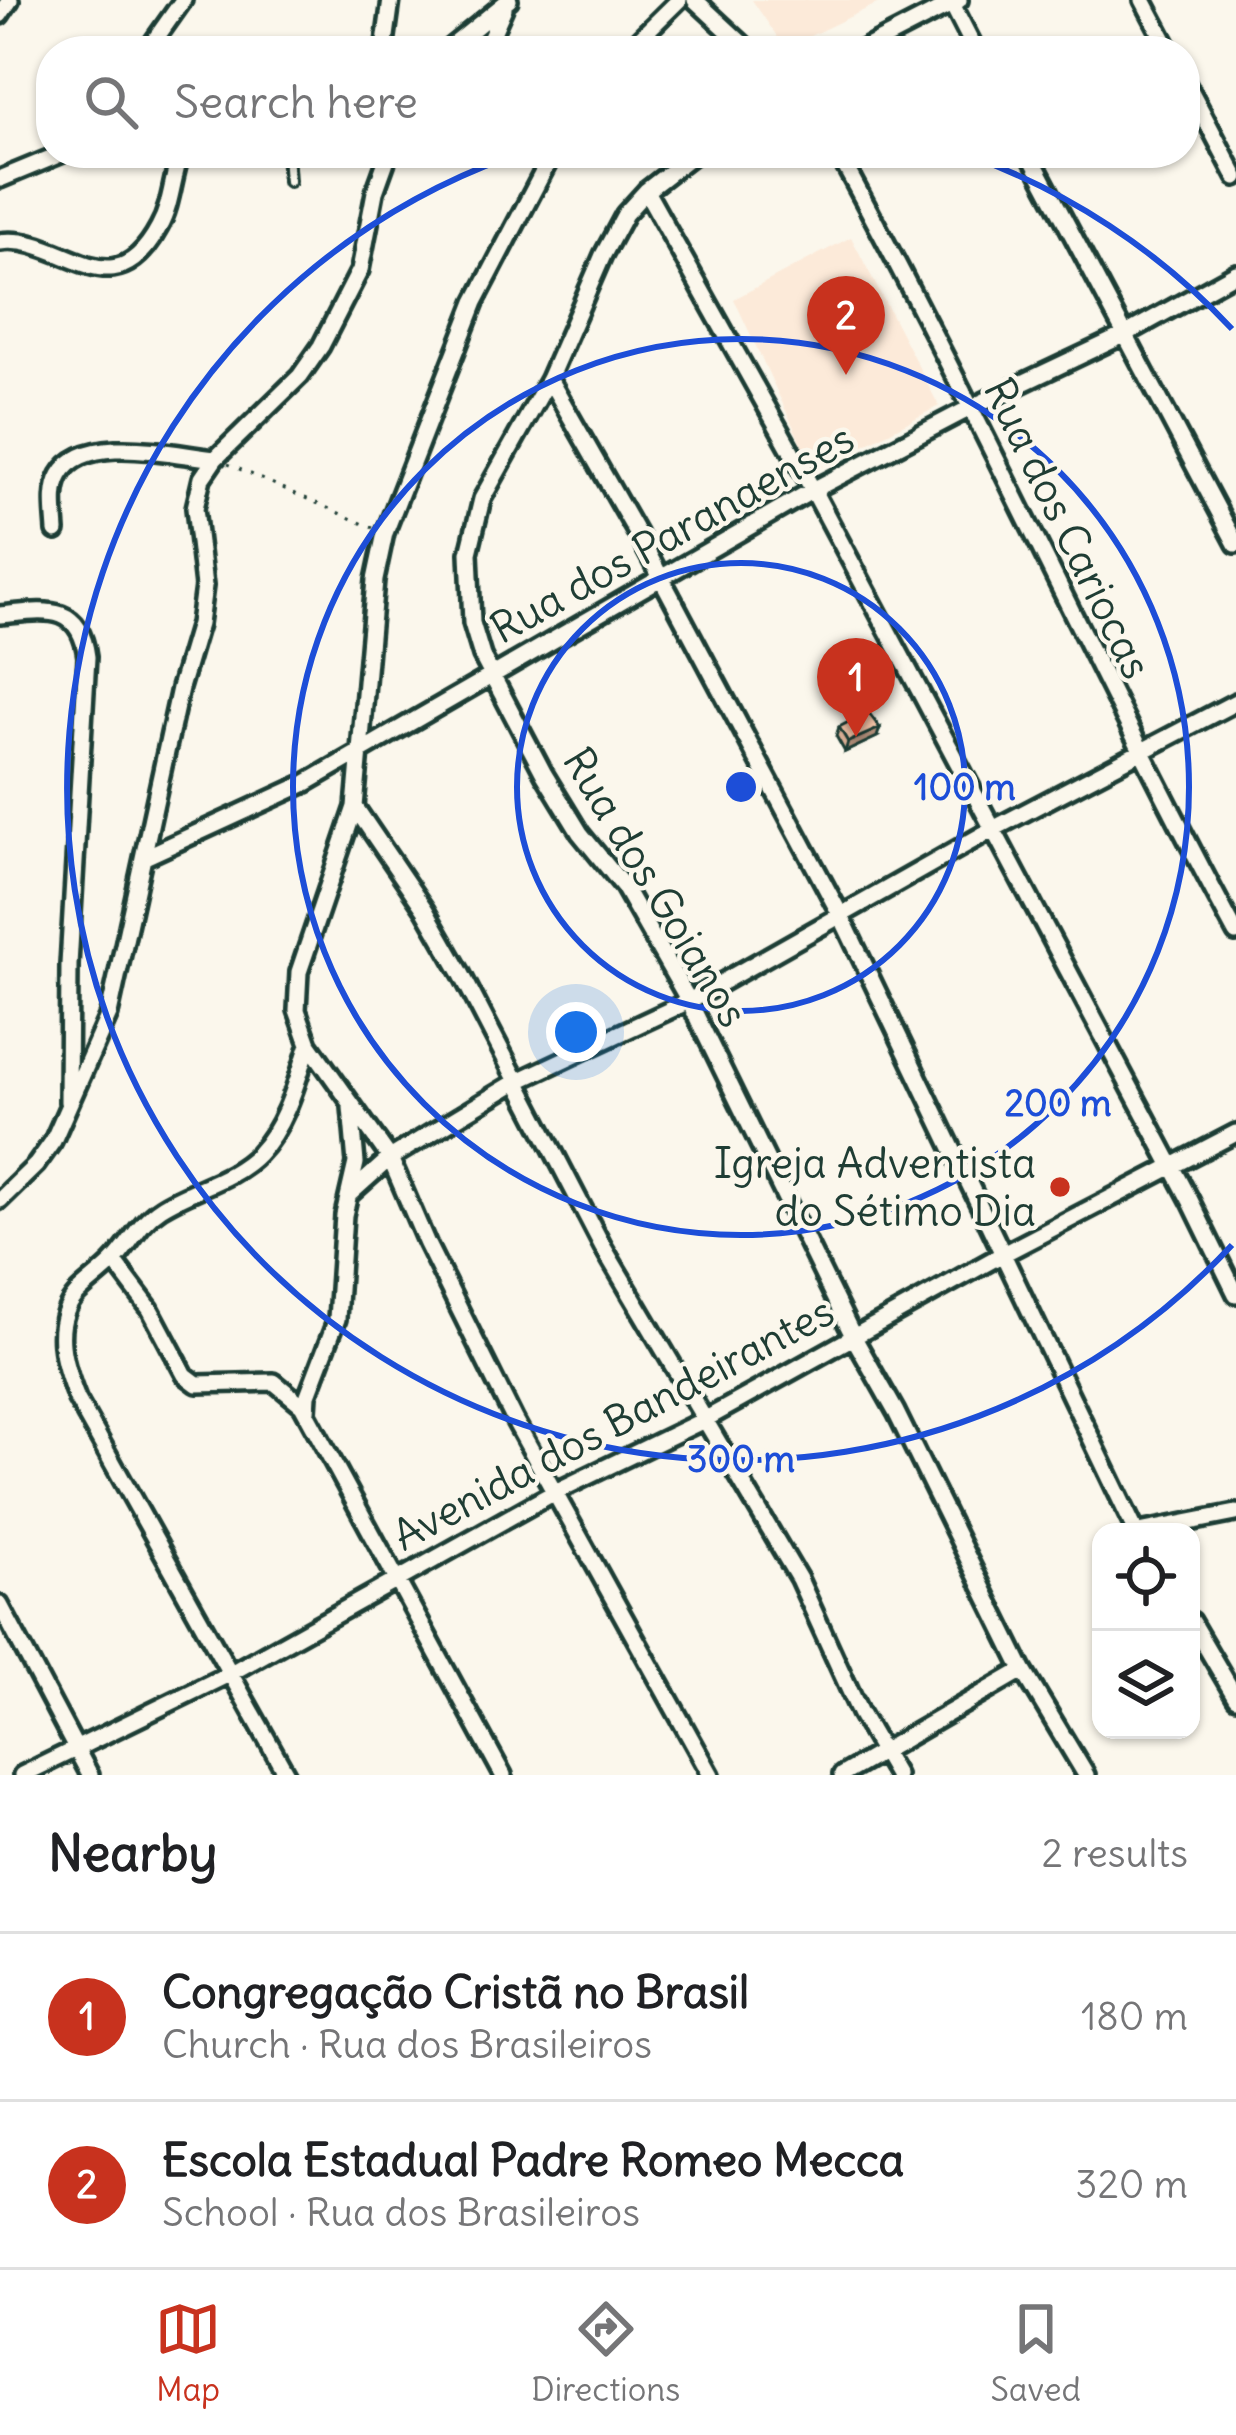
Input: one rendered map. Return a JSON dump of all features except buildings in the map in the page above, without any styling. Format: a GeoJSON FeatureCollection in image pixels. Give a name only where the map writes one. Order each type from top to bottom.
{"type":"FeatureCollection","features":[{"type":"Feature","properties":{"kind":"street"},"geometry":{"type":"LineString","coordinates":[[0,15],[10,0]]}},
{"type":"Feature","properties":{"kind":"street"},"geometry":{"type":"LineString","coordinates":[[158,36],[183,0]]}},
{"type":"Feature","properties":{"kind":"street"},"geometry":{"type":"LineString","coordinates":[[386,36],[391,0]]}},
{"type":"Feature","properties":{"kind":"street"},"geometry":{"type":"LineString","coordinates":[[642,36],[679,0]]}},
{"type":"Feature","properties":{"kind":"street"},"geometry":{"type":"LineString","coordinates":[[695,0],[734,36]]}},
{"type":"Feature","properties":{"kind":"street"},"geometry":{"type":"LineString","coordinates":[[1143,0],[1162,36]]}},
{"type":"Feature","properties":{"kind":"street"},"geometry":{"type":"LineString","coordinates":[[889,36],[956,2],[970,36]]}},
{"type":"Feature","properties":{"kind":"street"},"geometry":{"type":"LineString","coordinates":[[465,36],[507,3]]}},
{"type":"Feature","properties":{"kind":"street"},"geometry":{"type":"LineString","coordinates":[[492,36],[507,3]]}},
{"type":"Feature","properties":{"kind":"street"},"geometry":{"type":"LineString","coordinates":[[1200,109],[1236,177]]}},
{"type":"Feature","properties":{"kind":"street"},"geometry":{"type":"LineString","coordinates":[[0,179],[36,164]]}},
{"type":"Feature","properties":{"kind":"street"},"geometry":{"type":"LineString","coordinates":[[0,242],[18,239],[103,271],[119,267],[139,255],[158,230],[177,168]]}},
{"type":"Feature","properties":{"kind":"street"},"geometry":{"type":"LineString","coordinates":[[0,1200],[36,1165],[68,1112],[109,1014],[180,688],[199,623],[204,586],[195,508],[202,478],[215,459],[272,408],[320,346],[360,270],[384,168]]}},
{"type":"Feature","properties":{"kind":"street"},"geometry":{"type":"LineString","coordinates":[[545,168],[475,302],[377,559],[355,807],[299,972],[297,1010],[309,1044],[390,1157],[427,1244],[554,1492],[711,1775]]}},
{"type":"Feature","properties":{"kind":"street","name":"Rua dos Goianos"},"geometry":{"type":"LineString","coordinates":[[676,168],[626,214],[549,379],[475,520],[469,553],[476,638],[568,814],[624,886],[689,1001],[1023,1670],[1086,1775]]}},
{"type":"Feature","properties":{"kind":"street","name":"Rua dos Cariocas"},"geometry":{"type":"LineString","coordinates":[[846,168],[1139,753],[1236,933]]}},
{"type":"Feature","properties":{"kind":"street"},"geometry":{"type":"LineString","coordinates":[[1037,168],[1236,544]]}},
{"type":"Feature","properties":{"kind":"street"},"geometry":{"type":"LineString","coordinates":[[646,191],[812,490],[1236,1294]]}},
{"type":"Feature","properties":{"kind":"street","name":"Rua dos Paranaenses"},"geometry":{"type":"LineString","coordinates":[[145,857],[306,783],[812,490],[1124,335],[1236,273]]}},
{"type":"Feature","properties":{"kind":"street"},"geometry":{"type":"LineString","coordinates":[[549,379],[840,914],[1134,1523]]}},
{"type":"Feature","properties":{"kind":"street"},"geometry":{"type":"LineString","coordinates":[[56,532],[58,477],[82,454],[122,449],[215,459]]}},
{"type":"Feature","properties":{"kind":"street"},"geometry":{"type":"LineString","coordinates":[[0,615],[63,614],[77,625],[88,657],[69,965],[68,1112]]}},
{"type":"Feature","properties":{"kind":"street"},"geometry":{"type":"LineString","coordinates":[[351,1193],[390,1157],[516,1082],[689,1001],[993,829],[1236,701]]}},
{"type":"Feature","properties":{"kind":"street"},"geometry":{"type":"LineString","coordinates":[[355,807],[425,910],[603,1246],[799,1579],[896,1775]]}},
{"type":"Feature","properties":{"kind":"street"},"geometry":{"type":"LineString","coordinates":[[287,1775],[77,1400],[66,1372],[63,1318],[79,1292],[114,1261],[158,1209],[256,1157],[281,1119],[309,1044]]}},
{"type":"Feature","properties":{"kind":"street"},"geometry":{"type":"LineString","coordinates":[[307,1414],[308,1395],[337,1319],[344,1215],[356,1147],[350,1102]]}},
{"type":"Feature","properties":{"kind":"street","name":"Avenida dos Bandeirantes"},"geometry":{"type":"LineString","coordinates":[[22,1775],[229,1674],[554,1492],[704,1420],[1003,1253],[1236,1133]]}},
{"type":"Feature","properties":{"kind":"street"},"geometry":{"type":"LineString","coordinates":[[114,1261],[150,1310],[185,1375],[196,1384],[274,1382],[293,1395],[503,1775]]}},
{"type":"Feature","properties":{"kind":"street"},"geometry":{"type":"LineString","coordinates":[[1184,1523],[1236,1513]]}},
{"type":"Feature","properties":{"kind":"street"},"geometry":{"type":"LineString","coordinates":[[0,1605],[91,1775]]}},
{"type":"Feature","properties":{"kind":"street"},"geometry":{"type":"LineString","coordinates":[[1197,1631],[1236,1698]]}},
{"type":"Feature","properties":{"kind":"street"},"geometry":{"type":"LineString","coordinates":[[842,1775],[1023,1670]]}},
{"type":"Feature","properties":{"kind":"lane"},"geometry":{"type":"LineString","coordinates":[[288,168],[289,182]]}},
{"type":"Feature","properties":{"kind":"path"},"geometry":{"type":"LineString","coordinates":[[215,459],[385,533]]}},
{"type":"Feature","properties":{"kind":"shaded area"},"geometry":{"type":"Polygon","coordinates":[[[752,0],[885,0],[810,36],[777,36],[752,0]]]}},
{"type":"Feature","properties":{"kind":"shaded area"},"geometry":{"type":"Polygon","coordinates":[[[851,237],[939,406],[814,471],[734,299],[851,237]]]}},
{"type":"Feature","properties":{"kind":"place","name":"Escola Estadual Padre Romeo Mecca"},"geometry":{"type":"Point","coordinates":[846,375]}},
{"type":"Feature","properties":{"kind":"place","name":"Congregação Cristã no Brasil"},"geometry":{"type":"Point","coordinates":[856,737]}},
{"type":"Feature","properties":{"kind":"place","name":"Igreja Adventista do Sétimo Dia"},"geometry":{"type":"Point","coordinates":[1060,1187]}}]}
